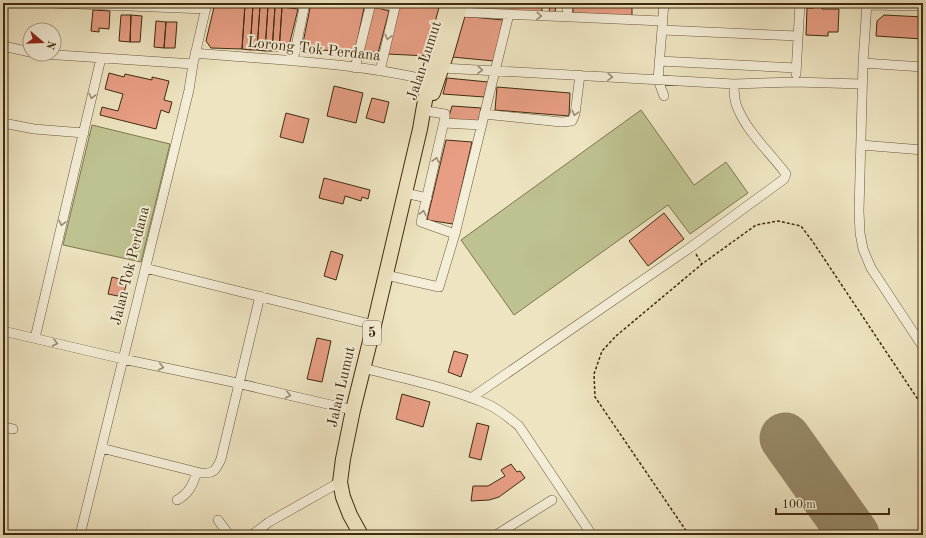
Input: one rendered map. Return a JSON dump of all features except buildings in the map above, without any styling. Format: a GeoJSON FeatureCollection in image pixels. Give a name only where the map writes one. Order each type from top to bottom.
{"type":"FeatureCollection","features":[{"type":"Feature","properties":{"kind":"highway","name":"Jalan Lumut"},"geometry":{"type":"LineString","coordinates":[[420,129],[442,68],[456,6]]}},
{"type":"Feature","properties":{"kind":"highway","name":"Jalan Lumut"},"geometry":{"type":"LineString","coordinates":[[361,535],[350,516],[343,497],[340,482],[343,460],[353,410],[420,129],[428,80],[456,6]]}},
{"type":"Feature","properties":{"kind":"street"},"geometry":{"type":"LineString","coordinates":[[52,3],[206,6]]}},
{"type":"Feature","properties":{"kind":"street"},"geometry":{"type":"LineString","coordinates":[[293,61],[305,3],[299,3]]}},
{"type":"Feature","properties":{"kind":"street"},"geometry":{"type":"LineString","coordinates":[[355,68],[371,3]]}},
{"type":"Feature","properties":{"kind":"street"},"geometry":{"type":"LineString","coordinates":[[374,3],[396,5],[380,70]]}},
{"type":"Feature","properties":{"kind":"street"},"geometry":{"type":"LineString","coordinates":[[567,17],[568,3]]}},
{"type":"Feature","properties":{"kind":"street"},"geometry":{"type":"LineString","coordinates":[[664,3],[658,80],[664,96]]}},
{"type":"Feature","properties":{"kind":"street"},"geometry":{"type":"LineString","coordinates":[[795,82],[800,3]]}},
{"type":"Feature","properties":{"kind":"street"},"geometry":{"type":"LineString","coordinates":[[920,5],[867,4],[862,84],[859,212],[860,233],[863,249],[871,268],[923,347]]}},
{"type":"Feature","properties":{"kind":"street","name":"Jalan Tok Perdana"},"geometry":{"type":"LineString","coordinates":[[80,535],[189,90],[195,53],[206,6]]}},
{"type":"Feature","properties":{"kind":"street"},"geometry":{"type":"LineString","coordinates":[[456,6],[509,14],[567,17],[798,36]]}},
{"type":"Feature","properties":{"kind":"street"},"geometry":{"type":"LineString","coordinates":[[386,275],[439,287],[455,234],[509,14]]}},
{"type":"Feature","properties":{"kind":"street"},"geometry":{"type":"LineString","coordinates":[[3,46],[22,50]]}},
{"type":"Feature","properties":{"kind":"street","name":"Lorong Tok Perdana"},"geometry":{"type":"LineString","coordinates":[[195,53],[380,70],[428,80]]}},
{"type":"Feature","properties":{"kind":"street"},"geometry":{"type":"LineString","coordinates":[[62,55],[193,64]]}},
{"type":"Feature","properties":{"kind":"street"},"geometry":{"type":"LineString","coordinates":[[35,338],[101,58]]}},
{"type":"Feature","properties":{"kind":"street"},"geometry":{"type":"LineString","coordinates":[[659,61],[796,68]]}},
{"type":"Feature","properties":{"kind":"street"},"geometry":{"type":"LineString","coordinates":[[863,64],[923,67]]}},
{"type":"Feature","properties":{"kind":"street"},"geometry":{"type":"LineString","coordinates":[[442,68],[734,84],[795,82],[862,84]]}},
{"type":"Feature","properties":{"kind":"street"},"geometry":{"type":"LineString","coordinates":[[484,114],[562,122],[572,121],[576,114],[580,75]]}},
{"type":"Feature","properties":{"kind":"street"},"geometry":{"type":"LineString","coordinates":[[471,398],[691,247],[784,179],[786,174],[738,110],[734,99],[734,84]]}},
{"type":"Feature","properties":{"kind":"street"},"geometry":{"type":"LineString","coordinates":[[426,111],[445,114],[421,222],[455,234]]}},
{"type":"Feature","properties":{"kind":"street"},"geometry":{"type":"LineString","coordinates":[[3,123],[34,129],[84,133]]}},
{"type":"Feature","properties":{"kind":"street"},"geometry":{"type":"LineString","coordinates":[[444,123],[481,125]]}},
{"type":"Feature","properties":{"kind":"street"},"geometry":{"type":"LineString","coordinates":[[861,145],[923,150]]}},
{"type":"Feature","properties":{"kind":"street"},"geometry":{"type":"LineString","coordinates":[[405,193],[427,198]]}},
{"type":"Feature","properties":{"kind":"street"},"geometry":{"type":"LineString","coordinates":[[145,268],[374,325]]}},
{"type":"Feature","properties":{"kind":"street"},"geometry":{"type":"LineString","coordinates":[[101,448],[197,472],[209,474],[217,469],[221,459],[260,296]]}},
{"type":"Feature","properties":{"kind":"street"},"geometry":{"type":"LineString","coordinates":[[3,331],[353,410]]}},
{"type":"Feature","properties":{"kind":"street"},"geometry":{"type":"LineString","coordinates":[[363,368],[452,391],[488,404],[504,414],[519,426],[592,535]]}},
{"type":"Feature","properties":{"kind":"street"},"geometry":{"type":"LineString","coordinates":[[3,427],[13,429]]}},
{"type":"Feature","properties":{"kind":"street"},"geometry":{"type":"LineString","coordinates":[[177,500],[183,497],[191,488],[197,472]]}},
{"type":"Feature","properties":{"kind":"street"},"geometry":{"type":"LineString","coordinates":[[252,535],[269,522],[340,482]]}},
{"type":"Feature","properties":{"kind":"street"},"geometry":{"type":"LineString","coordinates":[[496,535],[552,500]]}},
{"type":"Feature","properties":{"kind":"street"},"geometry":{"type":"LineString","coordinates":[[218,520],[229,535]]}},
{"type":"Feature","properties":{"kind":"path"},"geometry":{"type":"LineString","coordinates":[[689,535],[595,397],[594,374],[602,352],[616,336],[702,264],[756,225],[778,221],[801,226],[923,407]]}},
{"type":"Feature","properties":{"kind":"path"},"geometry":{"type":"LineString","coordinates":[[691,247],[702,264]]}},
{"type":"Feature","properties":{"kind":"green space"},"geometry":{"type":"Polygon","coordinates":[[[641,110],[694,185],[726,162],[748,193],[690,234],[668,205],[514,315],[461,240],[641,110]]]}},
{"type":"Feature","properties":{"kind":"green space"},"geometry":{"type":"Polygon","coordinates":[[[92,125],[170,144],[141,262],[63,245],[92,125]]]}},
{"type":"Feature","properties":{"kind":"runway"},"geometry":{"type":"LineString","coordinates":[[785,438],[854,535]]}}]}
